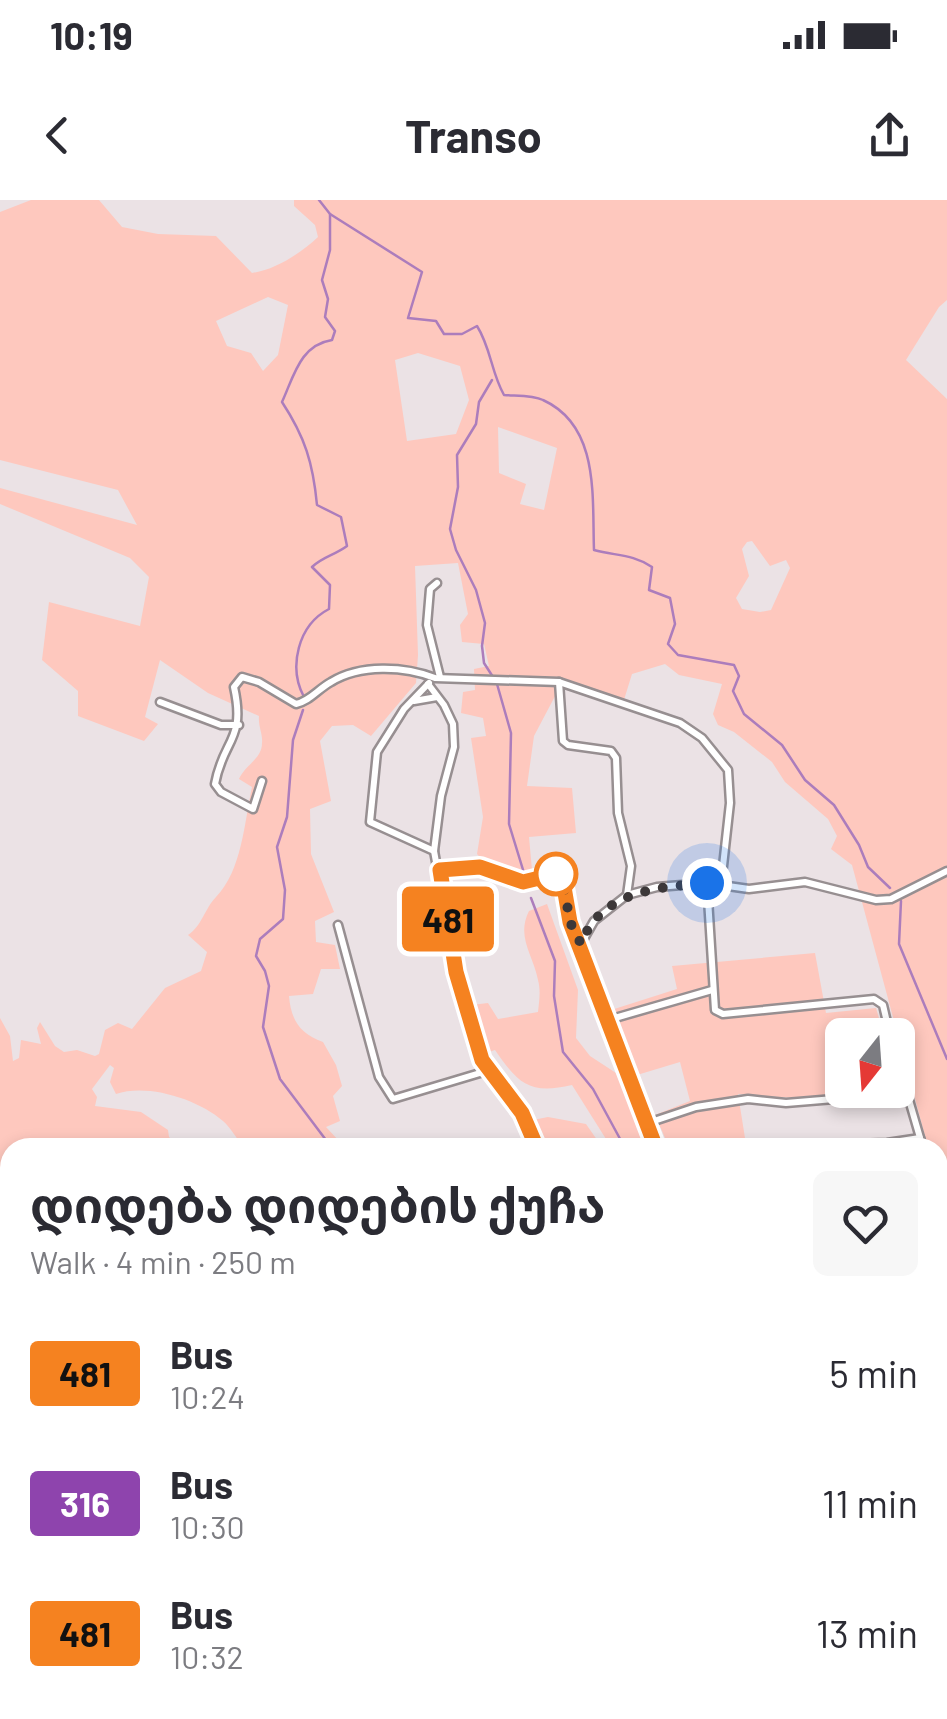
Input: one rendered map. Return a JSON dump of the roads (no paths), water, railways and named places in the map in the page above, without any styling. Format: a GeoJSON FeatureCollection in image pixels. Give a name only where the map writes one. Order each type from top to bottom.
{"type":"FeatureCollection","features":[{"type":"Feature","properties":{"kind":"street"},"geometry":{"type":"LineString","coordinates":[[437,583],[430,589],[426,625],[437,677]]}},
{"type":"Feature","properties":{"kind":"street"},"geometry":{"type":"LineString","coordinates":[[262,781],[253,809],[221,792],[215,784],[238,726],[239,703],[234,687],[242,678],[259,682],[296,704],[306,702],[345,675],[388,668],[437,677],[560,682],[680,722],[702,738],[728,770],[730,803],[721,884]]}},
{"type":"Feature","properties":{"kind":"street"},"geometry":{"type":"LineString","coordinates":[[434,850],[370,822],[377,752],[412,702],[437,677]]}},
{"type":"Feature","properties":{"kind":"street"},"geometry":{"type":"LineString","coordinates":[[560,682],[563,741],[610,751],[616,758],[618,812],[631,866],[627,895]]}},
{"type":"Feature","properties":{"kind":"street"},"geometry":{"type":"LineString","coordinates":[[428,684],[453,724],[454,746],[441,796],[434,850],[456,972],[482,1060],[522,1113],[532,1138]]}},
{"type":"Feature","properties":{"kind":"street"},"geometry":{"type":"LineString","coordinates":[[412,702],[438,697]]}},
{"type":"Feature","properties":{"kind":"street"},"geometry":{"type":"LineString","coordinates":[[160,702],[221,725],[238,726]]}},
{"type":"Feature","properties":{"kind":"street"},"geometry":{"type":"LineString","coordinates":[[440,870],[480,867],[523,882],[556,874],[564,887],[570,922],[653,1138]]}},
{"type":"Feature","properties":{"kind":"street"},"geometry":{"type":"LineString","coordinates":[[581,944],[594,921],[627,895],[657,887],[707,883],[749,889],[805,882],[876,900],[891,900],[947,871]]}},
{"type":"Feature","properties":{"kind":"street"},"geometry":{"type":"LineString","coordinates":[[707,883],[715,1010],[722,1014],[874,999],[882,1005],[885,1018]]}},
{"type":"Feature","properties":{"kind":"street"},"geometry":{"type":"LineString","coordinates":[[338,924],[379,1077],[393,1100],[490,1070]]}},
{"type":"Feature","properties":{"kind":"street"},"geometry":{"type":"LineString","coordinates":[[608,1020],[712,990]]}},
{"type":"Feature","properties":{"kind":"street"},"geometry":{"type":"LineString","coordinates":[[648,1123],[696,1107],[748,1099],[786,1104],[825,1100]]}},
{"type":"Feature","properties":{"kind":"street"},"geometry":{"type":"LineString","coordinates":[[911,1108],[920,1138]]}},
{"type":"Feature","properties":{"kind":"waterway"},"geometry":{"type":"LineString","coordinates":[[304,697],[297,673],[299,648],[310,625],[329,609],[330,585],[312,567],[347,546],[341,517],[317,505],[307,451],[282,402],[305,355],[332,340],[335,331],[325,317],[328,299],[322,280],[330,250],[330,214],[319,200]]}},
{"type":"Feature","properties":{"kind":"waterway"},"geometry":{"type":"LineString","coordinates":[[330,214],[422,272],[408,318],[436,321],[444,334],[462,334],[477,326],[504,395],[543,400],[575,427],[589,465],[594,550],[631,557],[652,567],[649,590],[670,598],[675,624],[668,644],[678,655],[734,665],[739,676],[733,691],[744,714],[782,745],[805,780],[834,805],[868,867],[890,888]]}},
{"type":"Feature","properties":{"kind":"waterway"},"geometry":{"type":"LineString","coordinates":[[492,380],[479,402],[476,424],[457,455],[458,487],[450,529],[476,590],[485,623],[484,663],[493,677]]}},
{"type":"Feature","properties":{"kind":"waterway"},"geometry":{"type":"LineString","coordinates":[[497,684],[511,733],[509,824],[524,873]]}},
{"type":"Feature","properties":{"kind":"waterway"},"geometry":{"type":"LineString","coordinates":[[303,710],[293,740],[287,817],[277,847],[285,890],[283,919],[260,939],[256,956],[269,986],[263,1027],[280,1079],[324,1138]]}},
{"type":"Feature","properties":{"kind":"waterway"},"geometry":{"type":"LineString","coordinates":[[531,898],[555,961],[554,996],[563,1052],[593,1089],[620,1138]]}},
{"type":"Feature","properties":{"kind":"waterway"},"geometry":{"type":"LineString","coordinates":[[901,901],[899,944],[947,1059]]}}]}
